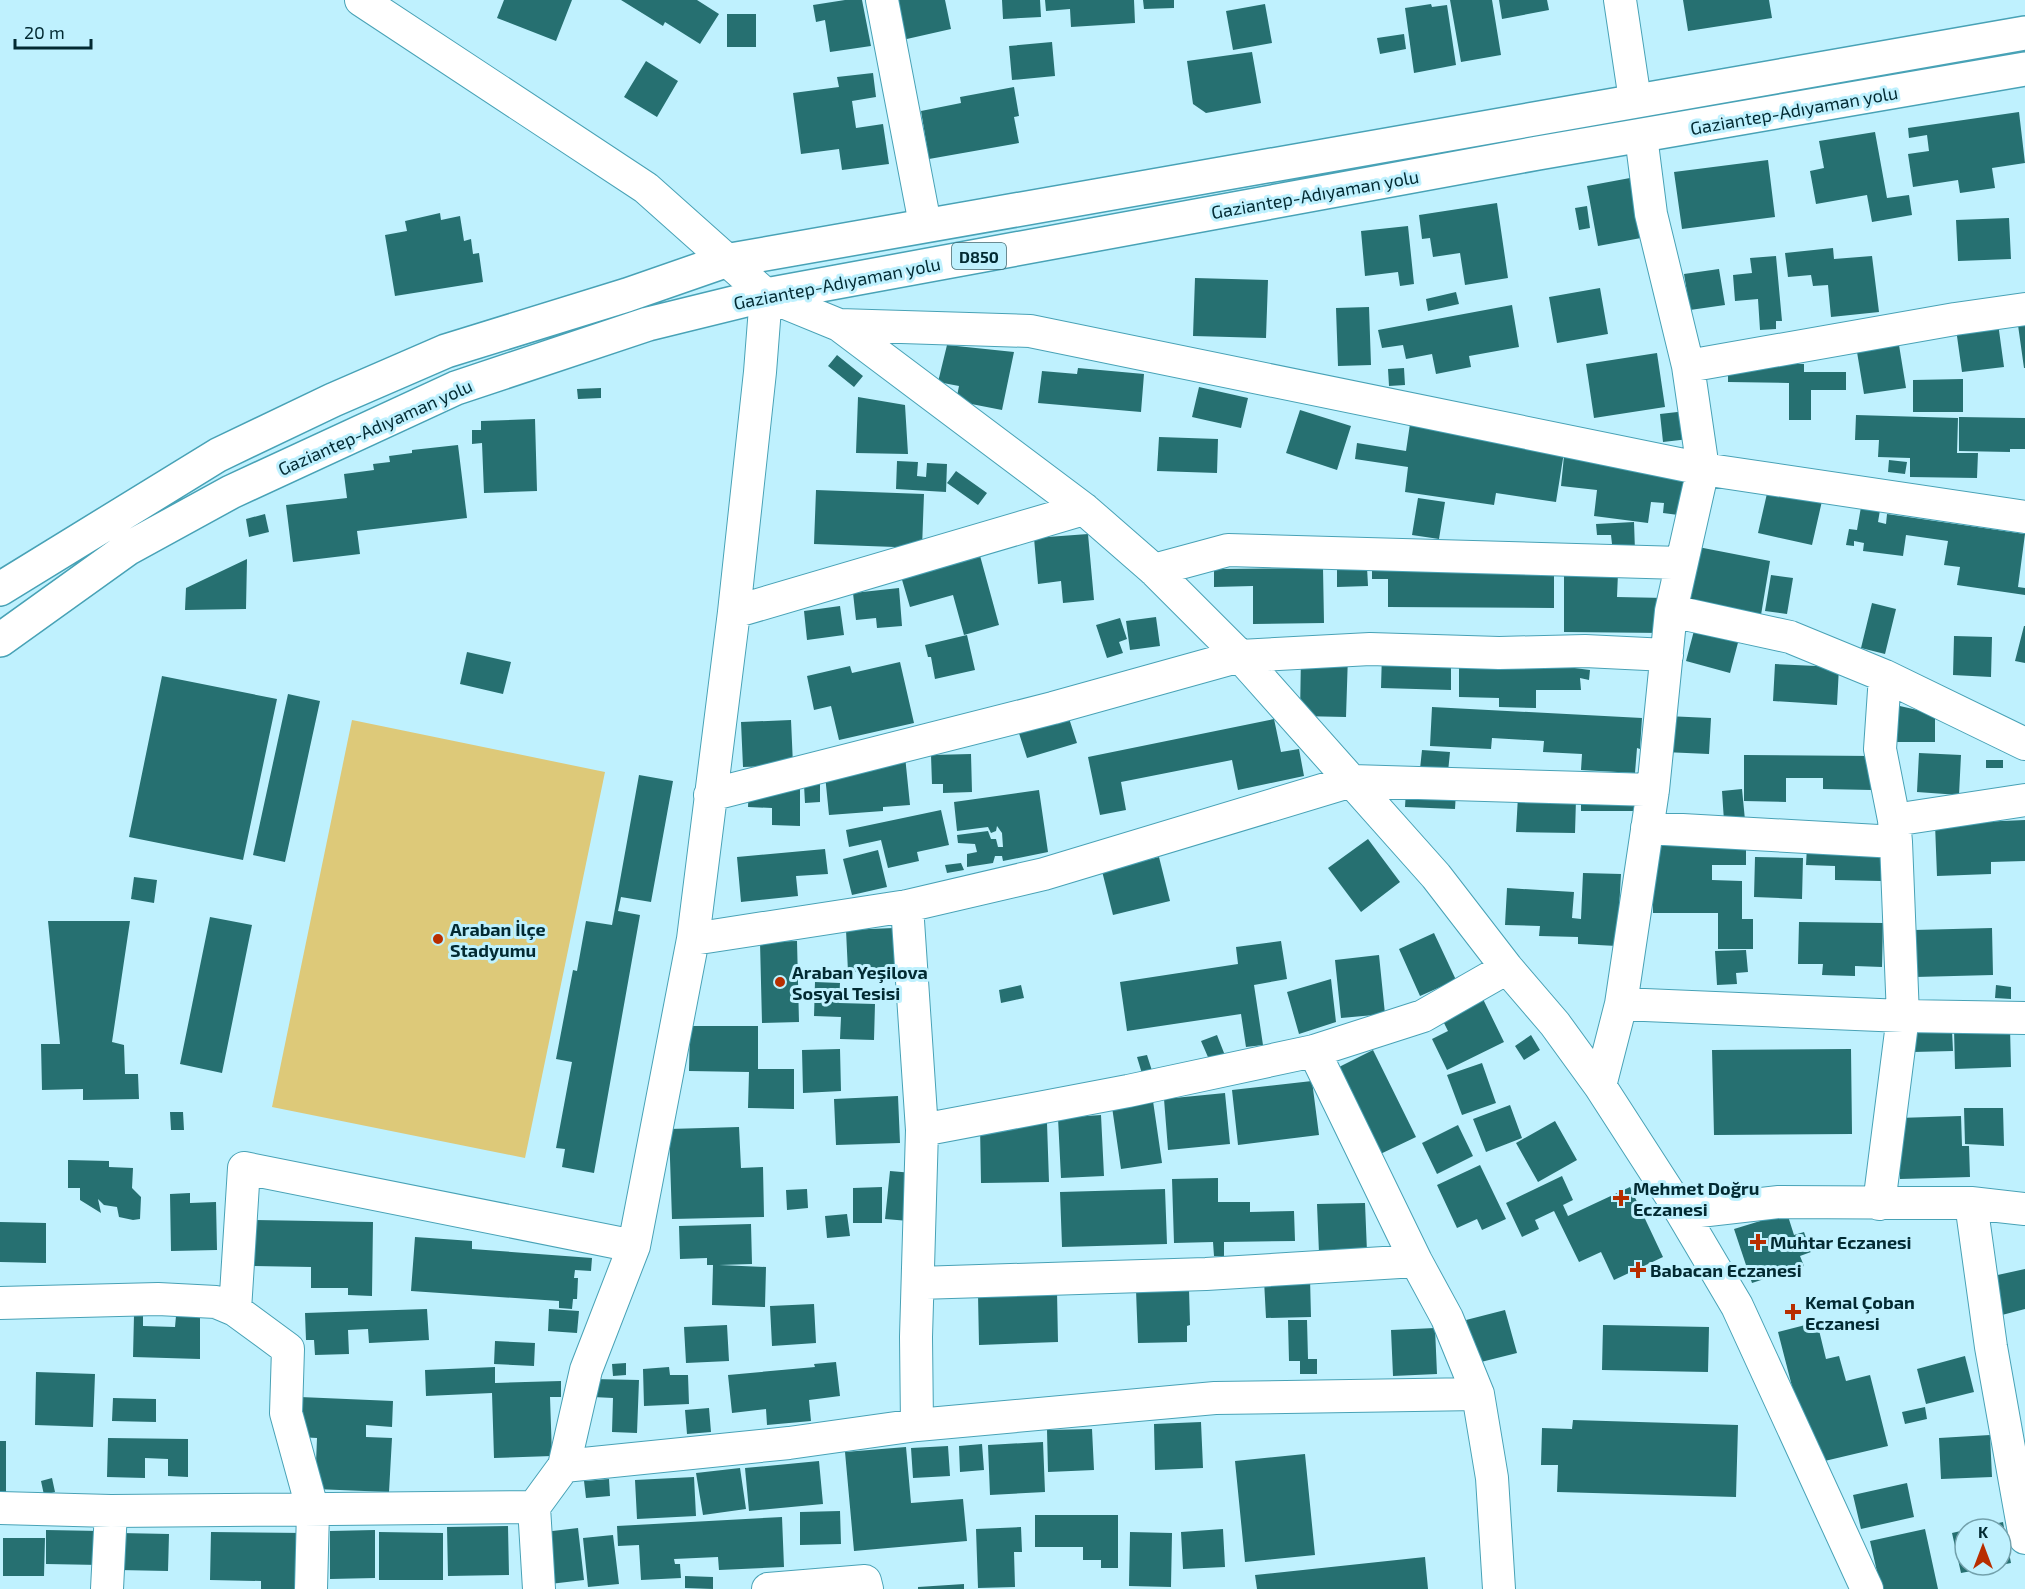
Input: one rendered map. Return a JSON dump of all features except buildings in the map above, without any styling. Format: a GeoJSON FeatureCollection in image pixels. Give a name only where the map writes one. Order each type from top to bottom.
{"type":"FeatureCollection","features":[{"type":"Feature","properties":{"kind":"highway","name":"Gaziantep-Adıyaman yolu"},"geometry":{"type":"LineString","coordinates":[[0,589],[218,455],[333,400],[446,351],[627,295],[725,261],[925,224],[2025,33]]}},
{"type":"Feature","properties":{"kind":"highway","name":"Gaziantep-Adıyaman yolu"},"geometry":{"type":"LineString","coordinates":[[0,640],[128,549],[231,492],[456,388],[648,324],[766,295],[1538,153],[2025,69]]}},
{"type":"Feature","properties":{"kind":"street"},"geometry":{"type":"LineString","coordinates":[[361,0],[646,188],[725,261],[766,295],[839,325],[1084,509],[1154,570],[1240,656],[1436,876],[1507,968],[1555,1024],[1600,1086],[1682,1213],[1737,1306],[1867,1589]]}},
{"type":"Feature","properties":{"kind":"street"},"geometry":{"type":"LineString","coordinates":[[882,0],[925,224]]}},
{"type":"Feature","properties":{"kind":"street"},"geometry":{"type":"LineString","coordinates":[[1620,0],[1635,100]]}},
{"type":"Feature","properties":{"kind":"street"},"geometry":{"type":"LineString","coordinates":[[1600,1086],[1621,1004],[1653,790],[1671,611],[1703,469],[1688,366],[1651,214],[1641,136]]}},
{"type":"Feature","properties":{"kind":"street"},"geometry":{"type":"LineString","coordinates":[[539,1589],[534,1507],[564,1466],[586,1370],[634,1246],[693,939],[734,612],[766,295]]}},
{"type":"Feature","properties":{"kind":"street"},"geometry":{"type":"LineString","coordinates":[[1688,366],[1943,321],[2025,309]]}},
{"type":"Feature","properties":{"kind":"street"},"geometry":{"type":"LineString","coordinates":[[839,325],[1030,332],[1703,469],[2025,518]]}},
{"type":"Feature","properties":{"kind":"street"},"geometry":{"type":"LineString","coordinates":[[734,612],[1084,509]]}},
{"type":"Feature","properties":{"kind":"street"},"geometry":{"type":"LineString","coordinates":[[1154,570],[1228,550],[1681,563]]}},
{"type":"Feature","properties":{"kind":"street"},"geometry":{"type":"LineString","coordinates":[[1671,611],[1790,637],[1885,676],[2025,744]]}},
{"type":"Feature","properties":{"kind":"street"},"geometry":{"type":"LineString","coordinates":[[710,795],[1053,708],[1240,656],[1370,649],[1499,653],[1585,651],[1667,655]]}},
{"type":"Feature","properties":{"kind":"street"},"geometry":{"type":"LineString","coordinates":[[1880,1204],[1903,1016],[1895,831],[1880,749],[1885,676]]}},
{"type":"Feature","properties":{"kind":"street"},"geometry":{"type":"LineString","coordinates":[[693,939],[907,906],[1044,874],[1352,781],[1653,790]]}},
{"type":"Feature","properties":{"kind":"street"},"geometry":{"type":"LineString","coordinates":[[1647,828],[1895,831],[2025,800]]}},
{"type":"Feature","properties":{"kind":"street"},"geometry":{"type":"LineString","coordinates":[[907,906],[922,1130],[916,1338],[917,1425]]}},
{"type":"Feature","properties":{"kind":"street"},"geometry":{"type":"LineString","coordinates":[[922,1130],[1128,1091],[1314,1051],[1423,1016],[1507,968]]}},
{"type":"Feature","properties":{"kind":"street"},"geometry":{"type":"LineString","coordinates":[[1621,1004],[1903,1016],[2025,1018]]}},
{"type":"Feature","properties":{"kind":"street"},"geometry":{"type":"LineString","coordinates":[[1314,1051],[1416,1261],[1447,1318],[1478,1394],[1492,1478],[1499,1589]]}},
{"type":"Feature","properties":{"kind":"street"},"geometry":{"type":"LineString","coordinates":[[235,1310],[244,1168],[634,1246]]}},
{"type":"Feature","properties":{"kind":"street"},"geometry":{"type":"LineString","coordinates":[[1682,1213],[1779,1202],[1971,1203],[2025,1209]]}},
{"type":"Feature","properties":{"kind":"street"},"geometry":{"type":"LineString","coordinates":[[1971,1203],[1991,1347],[2025,1538]]}},
{"type":"Feature","properties":{"kind":"street"},"geometry":{"type":"LineString","coordinates":[[918,1283],[1206,1274],[1416,1261]]}},
{"type":"Feature","properties":{"kind":"street"},"geometry":{"type":"LineString","coordinates":[[0,1303],[158,1299],[216,1302],[235,1310],[288,1349],[286,1413],[313,1510],[311,1589]]}},
{"type":"Feature","properties":{"kind":"street"},"geometry":{"type":"LineString","coordinates":[[564,1466],[789,1443],[917,1425],[1215,1398],[1478,1394]]}},
{"type":"Feature","properties":{"kind":"street"},"geometry":{"type":"LineString","coordinates":[[0,1508],[111,1511],[534,1507]]}},
{"type":"Feature","properties":{"kind":"street"},"geometry":{"type":"LineString","coordinates":[[107,1589],[111,1511]]}},
{"type":"Feature","properties":{"kind":"street"},"geometry":{"type":"LineString","coordinates":[[768,1589],[866,1581],[867,1589]]}},
{"type":"Feature","properties":{"kind":"shaded area","name":"Araban İlçe Stadyumu"},"geometry":{"type":"Polygon","coordinates":[[[352,720],[605,772],[525,1158],[272,1107],[352,720]]]}},
{"type":"Feature","properties":{"kind":"place","name":"Araban İlçe Stadyumu"},"geometry":{"type":"Point","coordinates":[438,939]}},
{"type":"Feature","properties":{"kind":"place","name":"Araban Yeşilova Sosyal Tesisi"},"geometry":{"type":"Point","coordinates":[780,982]}},
{"type":"Feature","properties":{"kind":"place","name":"Mehmet Doğru Eczanesi"},"geometry":{"type":"Point","coordinates":[1621,1198]}},
{"type":"Feature","properties":{"kind":"place","name":"Muhtar Eczanesi"},"geometry":{"type":"Point","coordinates":[1758,1242]}},
{"type":"Feature","properties":{"kind":"place","name":"Babacan Eczanesi"},"geometry":{"type":"Point","coordinates":[1638,1270]}},
{"type":"Feature","properties":{"kind":"place","name":"Kemal Çoban Eczanesi"},"geometry":{"type":"Point","coordinates":[1793,1312]}}]}
